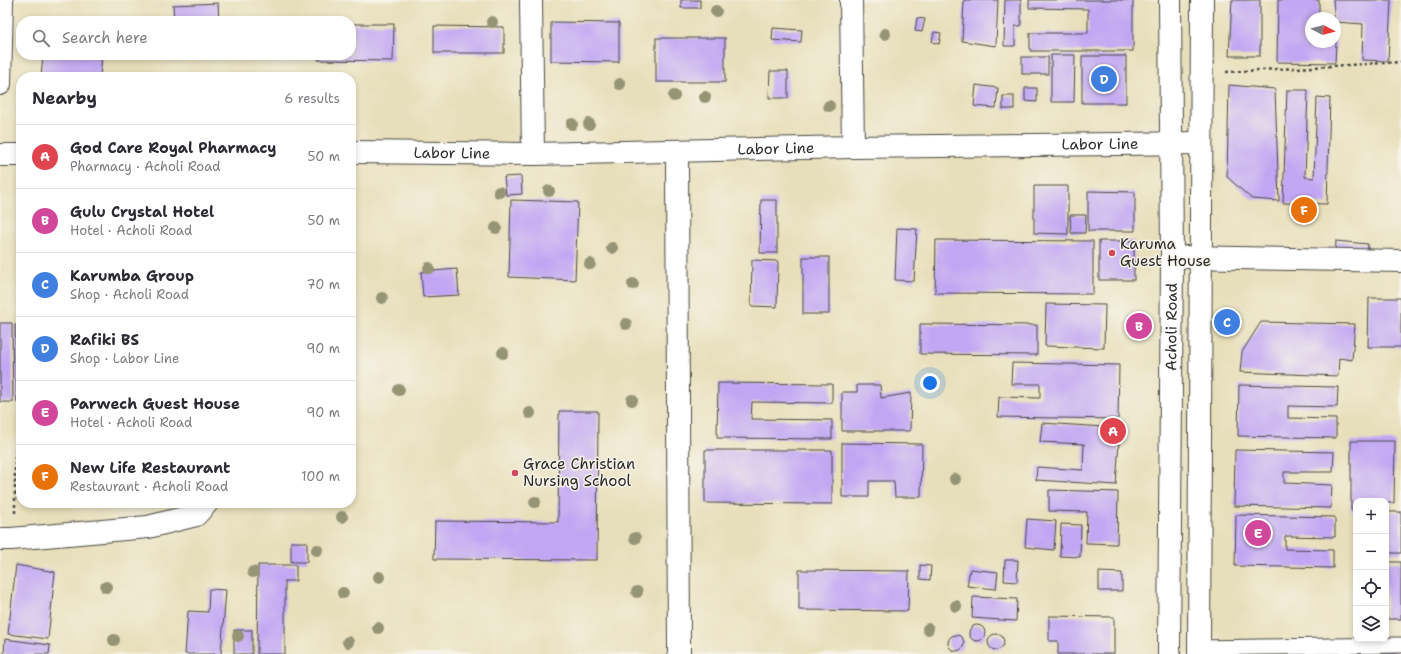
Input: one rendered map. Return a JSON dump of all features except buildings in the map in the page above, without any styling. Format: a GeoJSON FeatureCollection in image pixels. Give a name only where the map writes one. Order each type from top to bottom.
{"type":"FeatureCollection","features":[{"type":"Feature","properties":{"kind":"street"},"geometry":{"type":"LineString","coordinates":[[0,84],[2,0]]}},
{"type":"Feature","properties":{"kind":"street"},"geometry":{"type":"LineString","coordinates":[[531,0],[533,154]]}},
{"type":"Feature","properties":{"kind":"street"},"geometry":{"type":"LineString","coordinates":[[851,0],[853,147]]}},
{"type":"Feature","properties":{"kind":"street","name":"Acholi Road"},"geometry":{"type":"LineString","coordinates":[[1169,654],[1172,257],[1170,0]]}},
{"type":"Feature","properties":{"kind":"street","name":"Acholi Road"},"geometry":{"type":"LineString","coordinates":[[1199,651],[1202,0]]}},
{"type":"Feature","properties":{"kind":"street","name":"Labor Line"},"geometry":{"type":"LineString","coordinates":[[356,152],[533,154],[853,147],[1201,143]]}},
{"type":"Feature","properties":{"kind":"street"},"geometry":{"type":"LineString","coordinates":[[677,151],[679,654]]}},
{"type":"Feature","properties":{"kind":"street"},"geometry":{"type":"LineString","coordinates":[[0,155],[16,155]]}},
{"type":"Feature","properties":{"kind":"street"},"geometry":{"type":"LineString","coordinates":[[1172,257],[1200,256],[1401,261]]}},
{"type":"Feature","properties":{"kind":"street"},"geometry":{"type":"LineString","coordinates":[[6,539],[148,527],[196,515],[202,508]]}},
{"type":"Feature","properties":{"kind":"lane"},"geometry":{"type":"LineString","coordinates":[[1199,651],[1401,645]]}},
{"type":"Feature","properties":{"kind":"path"},"geometry":{"type":"LineString","coordinates":[[1202,73],[1401,62]]}},
{"type":"Feature","properties":{"kind":"path"},"geometry":{"type":"LineString","coordinates":[[6,539],[16,512],[14,454],[16,449]]}},
{"type":"Feature","properties":{"kind":"place","name":"Rafiki BS"},"geometry":{"type":"Point","coordinates":[1104,79]}},
{"type":"Feature","properties":{"kind":"place","name":"New Life Restaurant"},"geometry":{"type":"Point","coordinates":[1304,210]}},
{"type":"Feature","properties":{"kind":"place","name":"Karuma Guest House"},"geometry":{"type":"Point","coordinates":[1112,253]}},
{"type":"Feature","properties":{"kind":"place","name":"Karumba Group"},"geometry":{"type":"Point","coordinates":[1227,322]}},
{"type":"Feature","properties":{"kind":"place","name":"Gulu Crystal Hotel"},"geometry":{"type":"Point","coordinates":[1139,326]}},
{"type":"Feature","properties":{"kind":"place","name":"God Care Royal Pharmacy"},"geometry":{"type":"Point","coordinates":[1113,431]}},
{"type":"Feature","properties":{"kind":"place","name":"Grace Christian Nursing School"},"geometry":{"type":"Point","coordinates":[515,473]}},
{"type":"Feature","properties":{"kind":"place","name":"Parwech Guest House"},"geometry":{"type":"Point","coordinates":[1258,533]}}]}
